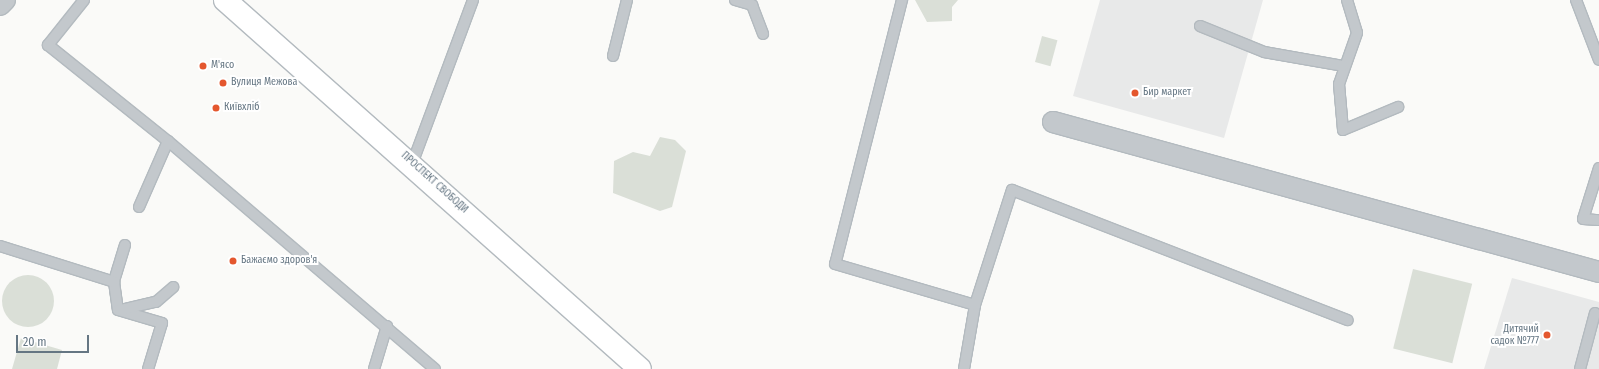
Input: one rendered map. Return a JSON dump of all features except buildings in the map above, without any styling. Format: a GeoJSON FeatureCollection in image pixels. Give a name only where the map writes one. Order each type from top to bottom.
{"type":"FeatureCollection","features":[{"type":"Feature","properties":{"kind":"street"},"geometry":{"type":"LineString","coordinates":[[0,5],[4,0]]}},
{"type":"Feature","properties":{"kind":"street","name":"ПРОСПЕКТ СВОБОДИ"},"geometry":{"type":"LineString","coordinates":[[225,0],[412,164],[640,369]]}},
{"type":"Feature","properties":{"kind":"street"},"geometry":{"type":"LineString","coordinates":[[1053,122],[1599,272]]}},
{"type":"Feature","properties":{"kind":"lane"},"geometry":{"type":"LineString","coordinates":[[84,0],[48,45],[168,142],[387,326],[435,369]]}},
{"type":"Feature","properties":{"kind":"lane"},"geometry":{"type":"LineString","coordinates":[[412,164],[473,0]]}},
{"type":"Feature","properties":{"kind":"lane"},"geometry":{"type":"LineString","coordinates":[[613,56],[627,0]]}},
{"type":"Feature","properties":{"kind":"lane"},"geometry":{"type":"LineString","coordinates":[[735,0],[752,5],[763,34]]}},
{"type":"Feature","properties":{"kind":"lane"},"geometry":{"type":"LineString","coordinates":[[902,0],[835,264],[975,305]]}},
{"type":"Feature","properties":{"kind":"lane"},"geometry":{"type":"LineString","coordinates":[[1347,0],[1357,33],[1343,66],[1339,84],[1343,130],[1398,107]]}},
{"type":"Feature","properties":{"kind":"lane"},"geometry":{"type":"LineString","coordinates":[[1576,0],[1599,60]]}},
{"type":"Feature","properties":{"kind":"lane"},"geometry":{"type":"LineString","coordinates":[[1200,26],[1264,52],[1343,66]]}},
{"type":"Feature","properties":{"kind":"lane"},"geometry":{"type":"LineString","coordinates":[[139,207],[168,142]]}},
{"type":"Feature","properties":{"kind":"lane"},"geometry":{"type":"LineString","coordinates":[[1599,168],[1583,219],[1599,220]]}},
{"type":"Feature","properties":{"kind":"lane"},"geometry":{"type":"LineString","coordinates":[[964,369],[975,305],[1012,190],[1348,320]]}},
{"type":"Feature","properties":{"kind":"lane"},"geometry":{"type":"LineString","coordinates":[[118,310],[114,282],[125,245]]}},
{"type":"Feature","properties":{"kind":"lane"},"geometry":{"type":"LineString","coordinates":[[0,246],[114,282]]}},
{"type":"Feature","properties":{"kind":"lane"},"geometry":{"type":"LineString","coordinates":[[118,310],[156,302],[173,287]]}},
{"type":"Feature","properties":{"kind":"lane"},"geometry":{"type":"LineString","coordinates":[[118,310],[162,323],[148,369]]}},
{"type":"Feature","properties":{"kind":"lane"},"geometry":{"type":"LineString","coordinates":[[1580,369],[1595,313]]}},
{"type":"Feature","properties":{"kind":"lane"},"geometry":{"type":"LineString","coordinates":[[374,369],[387,326]]}},
{"type":"Feature","properties":{"kind":"shaded area"},"geometry":{"type":"Polygon","coordinates":[[[915,0],[958,0],[952,7],[952,21],[927,22],[915,0]]]}},
{"type":"Feature","properties":{"kind":"shaded area"},"geometry":{"type":"Polygon","coordinates":[[[1100,0],[1263,0],[1224,138],[1073,96],[1100,0]]]}},
{"type":"Feature","properties":{"kind":"shaded area"},"geometry":{"type":"Polygon","coordinates":[[[1042,36],[1057,40],[1050,66],[1035,62],[1042,36]]]}},
{"type":"Feature","properties":{"kind":"shaded area"},"geometry":{"type":"Polygon","coordinates":[[[660,137],[675,140],[686,151],[672,207],[660,211],[613,193],[614,161],[633,152],[650,156],[660,137]]]}},
{"type":"Feature","properties":{"kind":"shaded area"},"geometry":{"type":"Polygon","coordinates":[[[1413,269],[1472,284],[1452,363],[1393,349],[1413,269]]]}},
{"type":"Feature","properties":{"kind":"shaded area"},"geometry":{"type":"Polygon","coordinates":[[[23,275],[33,275],[47,282],[54,296],[54,306],[47,320],[33,327],[23,327],[13,323],[6,316],[2,306],[2,296],[6,286],[13,279],[23,275]]]}},
{"type":"Feature","properties":{"kind":"shaded area","name":"Дитячий садок №777"},"geometry":{"type":"Polygon","coordinates":[[[1512,278],[1599,302],[1599,369],[1484,369],[1512,278]]]}},
{"type":"Feature","properties":{"kind":"shaded area"},"geometry":{"type":"Polygon","coordinates":[[[21,338],[62,350],[57,369],[12,369],[21,338]]]}},
{"type":"Feature","properties":{"kind":"place","name":"М'ясо"},"geometry":{"type":"Point","coordinates":[203,66]}},
{"type":"Feature","properties":{"kind":"place","name":"Вулиця Межова"},"geometry":{"type":"Point","coordinates":[223,83]}},
{"type":"Feature","properties":{"kind":"place","name":"Бир маркет"},"geometry":{"type":"Point","coordinates":[1135,93]}},
{"type":"Feature","properties":{"kind":"place","name":"Київхліб"},"geometry":{"type":"Point","coordinates":[216,108]}},
{"type":"Feature","properties":{"kind":"place","name":"Бажаємо здоров'я"},"geometry":{"type":"Point","coordinates":[233,261]}},
{"type":"Feature","properties":{"kind":"place","name":"Дитячий садок №777"},"geometry":{"type":"Point","coordinates":[1547,335]}}]}
